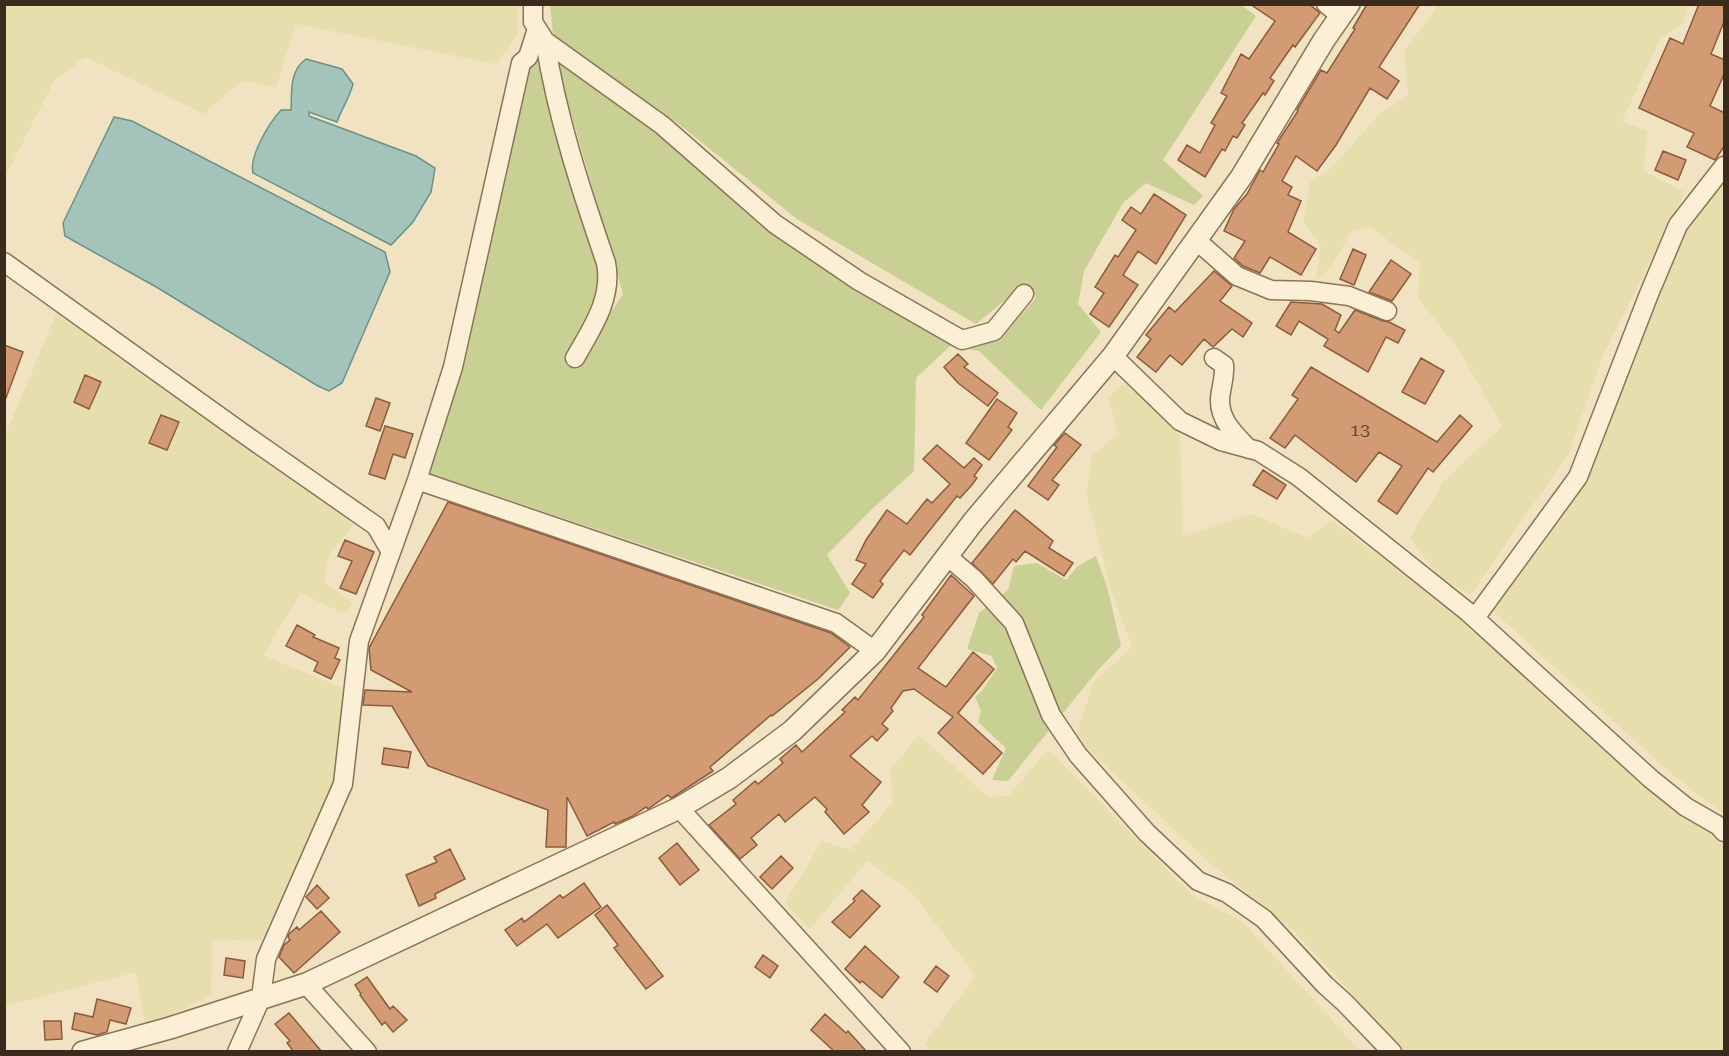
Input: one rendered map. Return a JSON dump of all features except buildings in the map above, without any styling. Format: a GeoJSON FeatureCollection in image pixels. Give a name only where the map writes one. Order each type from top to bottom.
{"type":"FeatureCollection","features":[{"type":"Feature","properties":{"kind":"street"},"geometry":{"type":"LineString","coordinates":[[533,4],[533,22],[541,35],[575,172],[609,277],[606,296],[575,358]]}},
{"type":"Feature","properties":{"kind":"street"},"geometry":{"type":"LineString","coordinates":[[83,1052],[170,1028],[306,984],[679,808],[729,778],[792,731],[875,651],[973,522],[1113,356],[1242,176],[1324,40],[1339,8]]}},
{"type":"Feature","properties":{"kind":"street"},"geometry":{"type":"LineString","coordinates":[[541,35],[662,124],[775,224],[859,281],[963,340],[994,332],[1024,294]]}},
{"type":"Feature","properties":{"kind":"street"},"geometry":{"type":"LineString","coordinates":[[237,1052],[261,998],[266,959],[343,784],[359,641],[417,480],[453,367],[521,63],[528,57],[541,35]]}},
{"type":"Feature","properties":{"kind":"street"},"geometry":{"type":"LineString","coordinates":[[1475,618],[1578,477],[1678,225],[1725,166]]}},
{"type":"Feature","properties":{"kind":"street"},"geometry":{"type":"LineString","coordinates":[[1196,240],[1237,276],[1271,290],[1311,291],[1349,296],[1387,311]]}},
{"type":"Feature","properties":{"kind":"street"},"geometry":{"type":"LineString","coordinates":[[4,262],[376,526],[391,552]]}},
{"type":"Feature","properties":{"kind":"street"},"geometry":{"type":"LineString","coordinates":[[1113,356],[1180,421],[1221,441],[1258,452],[1299,477],[1475,618],[1651,779],[1686,807],[1719,826],[1725,832]]}},
{"type":"Feature","properties":{"kind":"street"},"geometry":{"type":"LineString","coordinates":[[1214,358],[1224,365],[1225,375],[1220,401],[1223,416],[1230,430],[1250,449]]}},
{"type":"Feature","properties":{"kind":"street"},"geometry":{"type":"LineString","coordinates":[[417,480],[836,622],[875,651]]}},
{"type":"Feature","properties":{"kind":"street"},"geometry":{"type":"LineString","coordinates":[[947,556],[974,579],[1014,623],[1051,715],[1078,755],[1147,833],[1198,881],[1227,893],[1264,919],[1325,986],[1345,1003],[1392,1052]]}},
{"type":"Feature","properties":{"kind":"street"},"geometry":{"type":"LineString","coordinates":[[679,808],[901,1052]]}},
{"type":"Feature","properties":{"kind":"street"},"geometry":{"type":"LineString","coordinates":[[306,984],[367,1052]]}},
{"type":"Feature","properties":{"kind":"shaded area"},"geometry":{"type":"Polygon","coordinates":[[[5,4],[518,5],[518,34],[496,64],[296,24],[276,87],[241,81],[204,114],[85,57],[54,81],[5,177],[5,4]]]}},
{"type":"Feature","properties":{"kind":"shaded area"},"geometry":{"type":"Polygon","coordinates":[[[1438,5],[1688,5],[1683,24],[1660,39],[1622,121],[1647,131],[1644,171],[1685,192],[1601,360],[1570,451],[1471,594],[1440,578],[1410,538],[1444,481],[1502,426],[1459,350],[1418,298],[1420,262],[1369,227],[1352,231],[1330,268],[1316,280],[1321,245],[1303,222],[1310,182],[1329,170],[1380,114],[1408,96],[1404,52],[1438,5]]]}},
{"type":"Feature","properties":{"kind":"shaded area"},"geometry":{"type":"Polygon","coordinates":[[[1724,178],[1724,814],[1674,776],[1493,611],[1503,589],[1583,477],[1683,227],[1724,178]]]}},
{"type":"Feature","properties":{"kind":"shaded area"},"geometry":{"type":"Polygon","coordinates":[[[58,309],[358,519],[329,555],[324,581],[353,603],[342,613],[301,593],[263,655],[343,688],[334,784],[261,941],[212,939],[211,995],[146,1028],[136,972],[5,1006],[5,436],[58,309]]]}},
{"type":"Feature","properties":{"kind":"shaded area"},"geometry":{"type":"Polygon","coordinates":[[[1125,383],[1148,400],[1180,436],[1183,537],[1252,514],[1308,538],[1331,520],[1489,639],[1707,827],[1724,845],[1724,1051],[1405,1051],[1294,931],[1210,863],[1075,737],[1094,681],[1132,647],[1112,593],[1086,493],[1092,456],[1118,434],[1108,397],[1125,383]]]}},
{"type":"Feature","properties":{"kind":"shaded area"},"geometry":{"type":"Polygon","coordinates":[[[919,735],[988,797],[1008,796],[1048,750],[1192,895],[1243,922],[1360,1051],[933,1051],[924,1044],[976,976],[909,889],[867,861],[810,929],[785,903],[822,841],[851,850],[893,802],[890,770],[919,735]]]}},
{"type":"Feature","properties":{"kind":"green space"},"geometry":{"type":"Polygon","coordinates":[[[1240,4],[1256,16],[1163,160],[1203,196],[1194,205],[1146,183],[1123,203],[1084,271],[1078,304],[1101,332],[1041,410],[979,351],[950,346],[916,378],[914,471],[871,510],[827,555],[850,593],[838,610],[426,474],[525,67],[539,44],[566,171],[590,235],[602,283],[566,357],[574,369],[623,294],[554,54],[655,125],[770,228],[956,342],[999,341],[1036,298],[1026,283],[976,324],[797,219],[680,125],[553,35],[550,5],[1240,4]]]}},
{"type":"Feature","properties":{"kind":"green space"},"geometry":{"type":"Polygon","coordinates":[[[1096,556],[1108,590],[1121,646],[1098,670],[1008,781],[992,780],[1006,748],[978,722],[981,711],[975,697],[982,691],[997,668],[992,656],[967,649],[979,613],[1008,590],[1014,566],[1037,563],[1066,580],[1078,566],[1096,556]]]}},
{"type":"Feature","properties":{"kind":"water"},"geometry":{"type":"Polygon","coordinates":[[[306,59],[342,69],[353,84],[337,122],[309,112],[309,116],[416,156],[435,168],[431,192],[413,222],[391,245],[253,173],[254,158],[266,131],[281,110],[291,110],[294,76],[306,59]]]}},
{"type":"Feature","properties":{"kind":"water"},"geometry":{"type":"Polygon","coordinates":[[[114,117],[132,121],[385,252],[390,272],[342,383],[329,391],[318,386],[158,288],[65,236],[63,223],[114,117]]]}}]}
